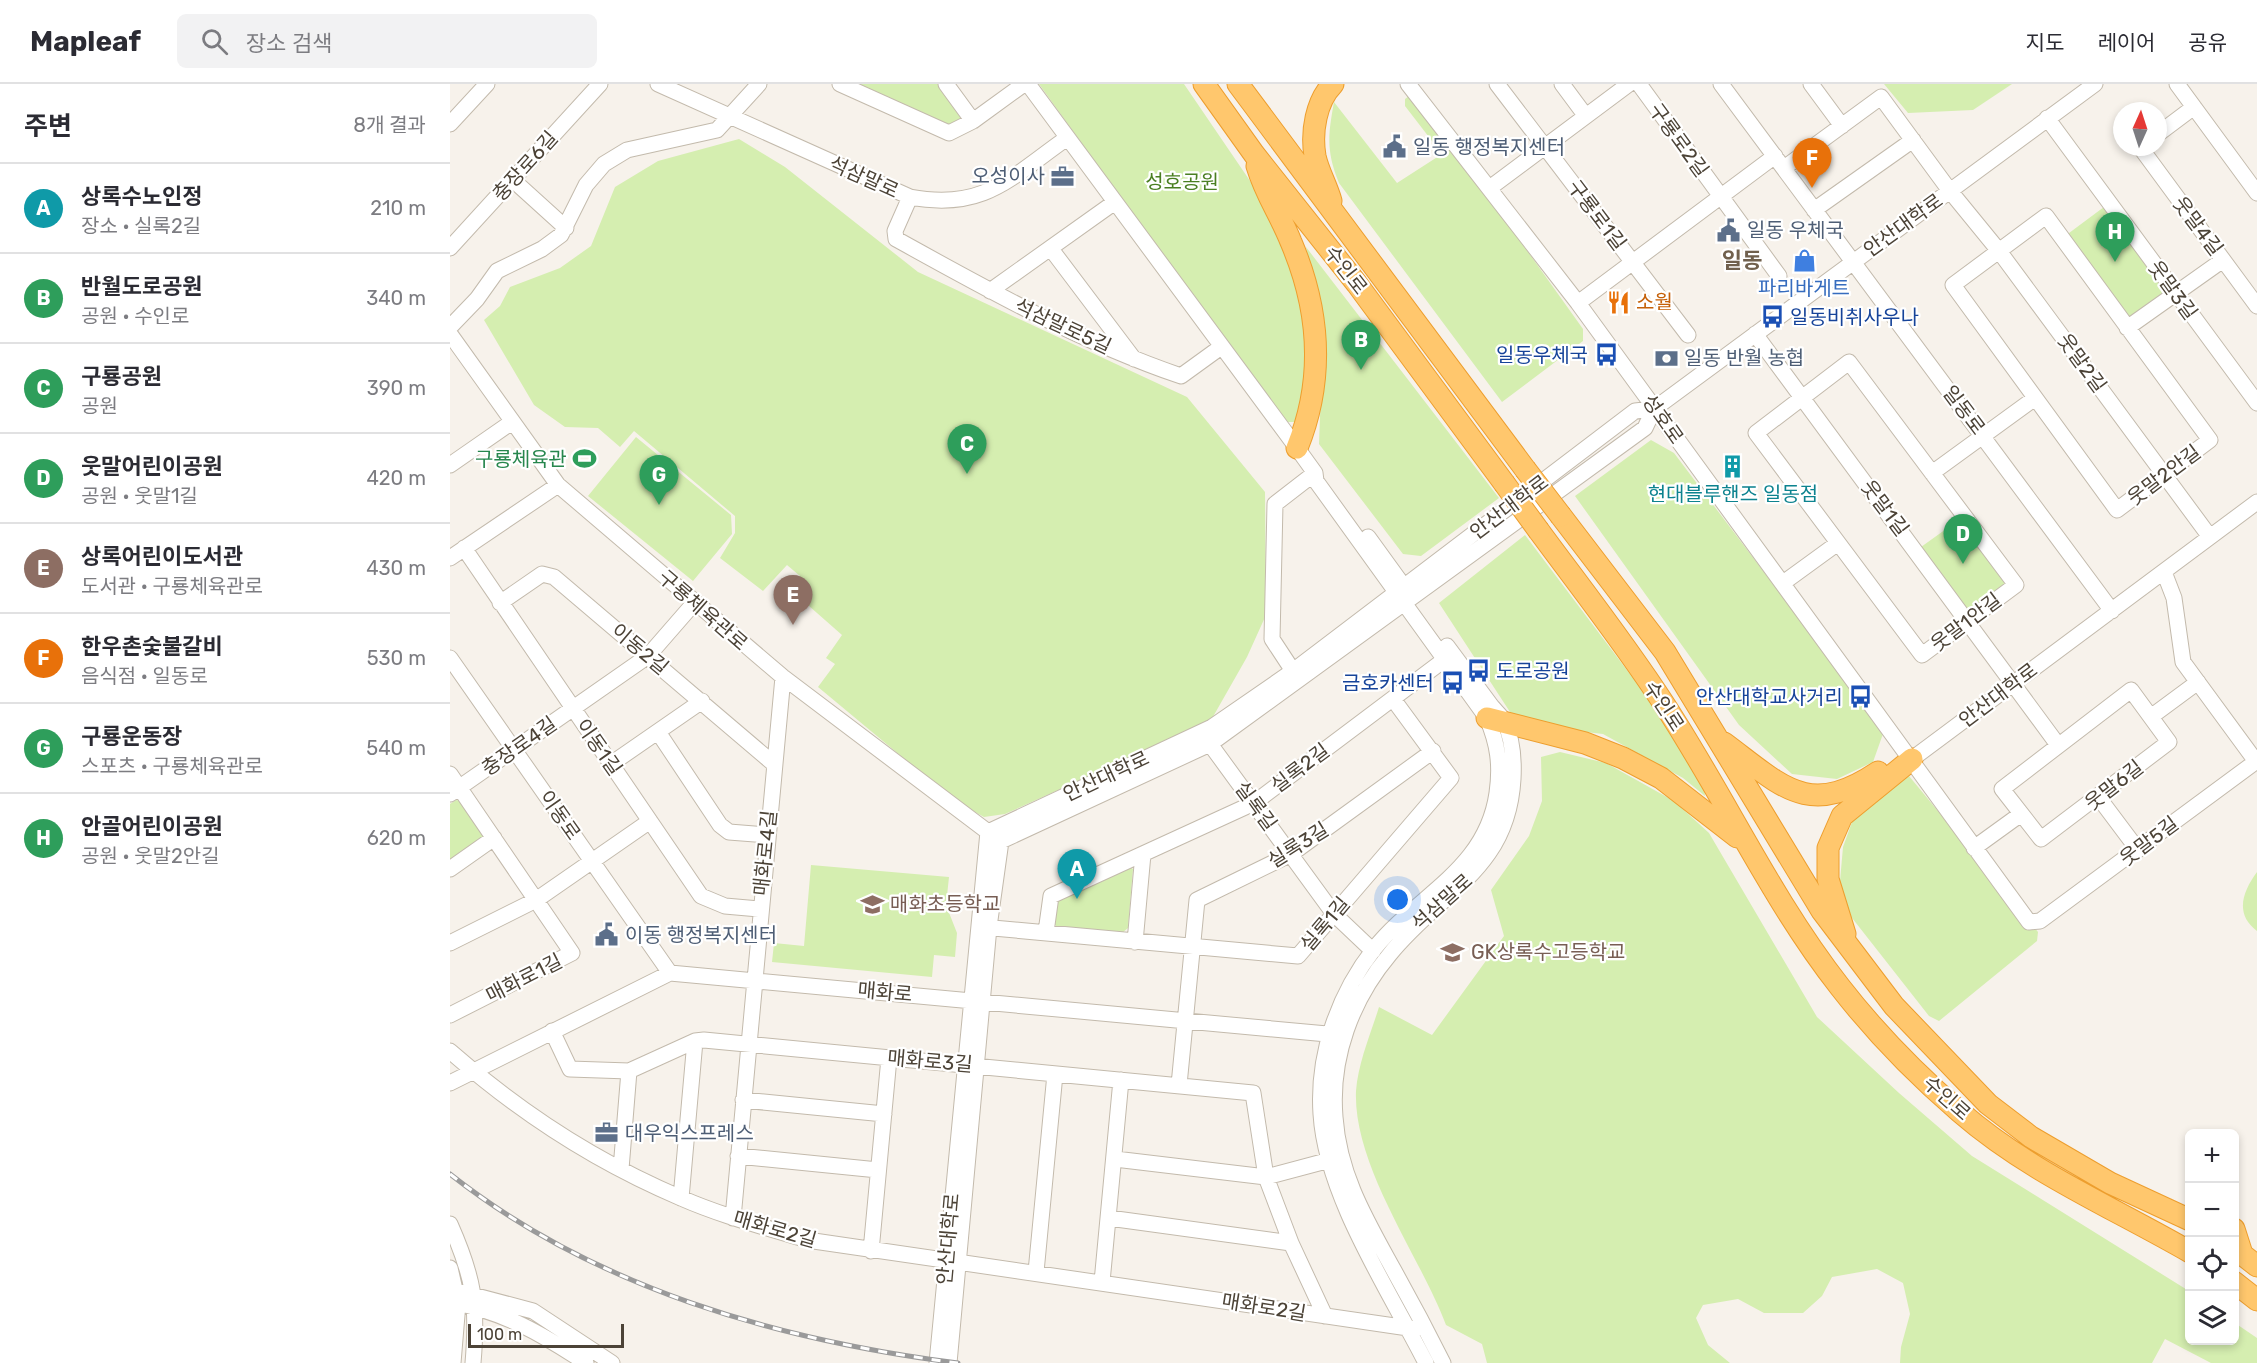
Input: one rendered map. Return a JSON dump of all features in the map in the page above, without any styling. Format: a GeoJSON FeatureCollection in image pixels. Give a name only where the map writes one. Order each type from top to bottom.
{"type":"FeatureCollection","features":[{"type":"Feature","properties":{"kind":"highway","name":"수인로"},"geometry":{"type":"LineString","coordinates":[[1204,84],[1254,154],[1357,284],[1665,705],[1782,904],[1840,987],[1907,1062],[1961,1113],[2022,1159],[2185,1249]]}},
{"type":"Feature","properties":{"kind":"highway","name":"수인로"},"geometry":{"type":"LineString","coordinates":[[1238,84],[1337,219],[1665,652],[1822,911],[1894,1006],[1988,1104],[2031,1137],[2110,1183],[2185,1216]]}},
{"type":"Feature","properties":{"kind":"highway"},"geometry":{"type":"LineString","coordinates":[[1333,84],[1325,92],[1315,117],[1315,155],[1337,219]]}},
{"type":"Feature","properties":{"kind":"highway"},"geometry":{"type":"LineString","coordinates":[[1254,154],[1265,193],[1291,241],[1315,317],[1314,389],[1306,425],[1297,448]]}},
{"type":"Feature","properties":{"kind":"highway"},"geometry":{"type":"LineString","coordinates":[[1496,720],[1585,743],[1623,758],[1661,778],[1745,842]]}},
{"type":"Feature","properties":{"kind":"highway"},"geometry":{"type":"LineString","coordinates":[[1715,736],[1786,788],[1807,796],[1836,793],[1865,781],[1890,764],[1912,759]]}},
{"type":"Feature","properties":{"kind":"highway"},"geometry":{"type":"LineString","coordinates":[[1850,949],[1828,879],[1828,848],[1842,816],[1912,759]]}},
{"type":"Feature","properties":{"kind":"highway"},"geometry":{"type":"LineString","coordinates":[[2238,1237],[2245,1256]]}},
{"type":"Feature","properties":{"kind":"highway"},"geometry":{"type":"LineString","coordinates":[[2239,1285],[2257,1300]]}},
{"type":"Feature","properties":{"kind":"street"},"geometry":{"type":"LineString","coordinates":[[450,124],[487,84]]}},
{"type":"Feature","properties":{"kind":"street","name":"충장로6길"},"geometry":{"type":"LineString","coordinates":[[450,248],[600,84]]}},
{"type":"Feature","properties":{"kind":"street","name":"석삼말로"},"geometry":{"type":"LineString","coordinates":[[658,84],[910,197],[936,202],[967,200],[994,190],[1067,138]]}},
{"type":"Feature","properties":{"kind":"street"},"geometry":{"type":"LineString","coordinates":[[450,327],[477,299],[497,272],[542,249],[566,228],[586,185],[604,164],[627,150],[717,130],[759,84]]}},
{"type":"Feature","properties":{"kind":"street"},"geometry":{"type":"LineString","coordinates":[[840,84],[949,133],[973,121],[1026,84]]}},
{"type":"Feature","properties":{"kind":"street"},"geometry":{"type":"LineString","coordinates":[[946,84],[973,121]]}},
{"type":"Feature","properties":{"kind":"street","name":"석삼말로"},"geometry":{"type":"LineString","coordinates":[[1026,84],[1297,448],[1315,473],[1316,481],[1496,720],[1515,757],[1513,791],[1507,820],[1496,846],[1478,870],[1414,927],[1390,954],[1336,1035],[1334,1116],[1341,1156],[1353,1195],[1443,1363]]}},
{"type":"Feature","properties":{"kind":"street","name":"성호로"},"geometry":{"type":"LineString","coordinates":[[1408,84],[1491,187],[1578,303],[1912,759]]}},
{"type":"Feature","properties":{"kind":"street","name":"구룡로1길"},"geometry":{"type":"LineString","coordinates":[[1497,84],[1688,335]]}},
{"type":"Feature","properties":{"kind":"street"},"geometry":{"type":"LineString","coordinates":[[1562,84],[1585,115]]}},
{"type":"Feature","properties":{"kind":"street"},"geometry":{"type":"LineString","coordinates":[[1491,187],[1629,84]]}},
{"type":"Feature","properties":{"kind":"street","name":"구룡로2길"},"geometry":{"type":"LineString","coordinates":[[1639,84],[1779,276]]}},
{"type":"Feature","properties":{"kind":"street","name":"일동로"},"geometry":{"type":"LineString","coordinates":[[1721,84],[2112,611]]}},
{"type":"Feature","properties":{"kind":"street"},"geometry":{"type":"LineString","coordinates":[[1784,168],[1842,126],[1811,84]]}},
{"type":"Feature","properties":{"kind":"street","name":"안산대학로"},"geometry":{"type":"LineString","coordinates":[[994,837],[1212,727],[1644,428],[1654,409],[2095,84]]}},
{"type":"Feature","properties":{"kind":"street"},"geometry":{"type":"LineString","coordinates":[[2177,84],[2257,194]]}},
{"type":"Feature","properties":{"kind":"street","name":"웃말2길"},"geometry":{"type":"LineString","coordinates":[[1842,126],[1881,97],[1950,191],[1999,251],[2210,537]]}},
{"type":"Feature","properties":{"kind":"street"},"geometry":{"type":"LineString","coordinates":[[2167,127],[2194,107]]}},
{"type":"Feature","properties":{"kind":"street","name":"웃말3길"},"geometry":{"type":"LineString","coordinates":[[2047,118],[2257,404]]}},
{"type":"Feature","properties":{"kind":"street"},"geometry":{"type":"LineString","coordinates":[[1814,210],[1912,140]]}},
{"type":"Feature","properties":{"kind":"street"},"geometry":{"type":"LineString","coordinates":[[1578,303],[1632,260],[1774,156]]}},
{"type":"Feature","properties":{"kind":"street","name":"웃말4길"},"geometry":{"type":"LineString","coordinates":[[2147,156],[2257,306]]}},
{"type":"Feature","properties":{"kind":"street"},"geometry":{"type":"LineString","coordinates":[[513,180],[566,228]]}},
{"type":"Feature","properties":{"kind":"street","name":"석삼말로5길"},"geometry":{"type":"LineString","coordinates":[[910,197],[895,231],[896,239],[990,291],[1136,361],[1181,376],[1221,347]]}},
{"type":"Feature","properties":{"kind":"street","name":"석삼말로5길"},"geometry":{"type":"LineString","coordinates":[[990,291],[1115,202]]}},
{"type":"Feature","properties":{"kind":"street","name":"웃말2안길"},"geometry":{"type":"LineString","coordinates":[[2046,216],[2127,328],[2210,440],[2117,510],[1953,285],[2046,216]]}},
{"type":"Feature","properties":{"kind":"street","name":"석삼말로5길"},"geometry":{"type":"LineString","coordinates":[[1051,249],[1136,361]]}},
{"type":"Feature","properties":{"kind":"street"},"geometry":{"type":"LineString","coordinates":[[2127,328],[2223,260]]}},
{"type":"Feature","properties":{"kind":"street","name":"구룡체육관로"},"geometry":{"type":"LineString","coordinates":[[450,334],[558,485],[783,677],[994,837]]}},
{"type":"Feature","properties":{"kind":"street","name":"웃말1길"},"geometry":{"type":"LineString","coordinates":[[1755,334],[2014,683]]}},
{"type":"Feature","properties":{"kind":"street","name":"웃말1안길"},"geometry":{"type":"LineString","coordinates":[[1849,362],[1932,473],[2016,585],[1922,655],[1756,433],[1849,362]]}},
{"type":"Feature","properties":{"kind":"street"},"geometry":{"type":"LineString","coordinates":[[1932,473],[2034,398]]}},
{"type":"Feature","properties":{"kind":"street"},"geometry":{"type":"LineString","coordinates":[[450,464],[512,422]]}},
{"type":"Feature","properties":{"kind":"street"},"geometry":{"type":"LineString","coordinates":[[1293,671],[1272,639],[1275,504],[1315,473]]}},
{"type":"Feature","properties":{"kind":"street"},"geometry":{"type":"LineString","coordinates":[[450,558],[558,485]]}},
{"type":"Feature","properties":{"kind":"street","name":"안산대학로"},"geometry":{"type":"LineString","coordinates":[[1912,759],[2257,502]]}},
{"type":"Feature","properties":{"kind":"street"},"geometry":{"type":"LineString","coordinates":[[1783,583],[1838,543]]}},
{"type":"Feature","properties":{"kind":"street","name":"이동1길"},"geometry":{"type":"LineString","coordinates":[[464,548],[700,896],[725,906],[759,909]]}},
{"type":"Feature","properties":{"kind":"street","name":"웃말5길"},"geometry":{"type":"LineString","coordinates":[[1912,759],[2029,922],[2040,921],[2138,850],[2254,763],[2252,756],[2183,662],[2174,598],[2164,572]]}},
{"type":"Feature","properties":{"kind":"street","name":"이동2길"},"geometry":{"type":"LineString","coordinates":[[500,603],[542,574],[554,577],[774,764]]}},
{"type":"Feature","properties":{"kind":"street","name":"석삼말로"},"geometry":{"type":"LineString","coordinates":[[1403,596],[1444,660],[1496,720],[1496,740],[1500,763],[1494,817],[1478,847],[1457,872],[1390,931],[1373,951],[1346,992],[1336,1035],[1323,1070],[1321,1114],[1330,1160],[1345,1206],[1426,1363]]}},
{"type":"Feature","properties":{"kind":"street","name":"안산대학로"},"geometry":{"type":"LineString","coordinates":[[994,837],[1209,744],[1403,596]]}},
{"type":"Feature","properties":{"kind":"street","name":"충장로4길"},"geometry":{"type":"LineString","coordinates":[[455,791],[648,656],[695,602]]}},
{"type":"Feature","properties":{"kind":"street","name":"이동로"},"geometry":{"type":"LineString","coordinates":[[450,658],[670,974]]}},
{"type":"Feature","properties":{"kind":"street","name":"실록2길"},"geometry":{"type":"LineString","coordinates":[[1046,932],[1051,896],[1254,803],[1444,660]]}},
{"type":"Feature","properties":{"kind":"street","name":"매화로4길"},"geometry":{"type":"LineString","coordinates":[[733,1218],[759,909],[783,677]]}},
{"type":"Feature","properties":{"kind":"street"},"geometry":{"type":"LineString","coordinates":[[2151,716],[2198,682]]}},
{"type":"Feature","properties":{"kind":"street"},"geometry":{"type":"LineString","coordinates":[[2014,683],[2058,745]]}},
{"type":"Feature","properties":{"kind":"street","name":"웃말6길"},"geometry":{"type":"LineString","coordinates":[[2131,690],[2169,742],[2041,839],[2002,789],[2058,745],[2131,690]]}},
{"type":"Feature","properties":{"kind":"street","name":"실록1길"},"geometry":{"type":"LineString","coordinates":[[984,927],[1191,948],[1298,956],[1451,778],[1393,699]]}},
{"type":"Feature","properties":{"kind":"street"},"geometry":{"type":"LineString","coordinates":[[611,764],[702,701]]}},
{"type":"Feature","properties":{"kind":"street"},"geometry":{"type":"LineString","coordinates":[[658,732],[720,825],[729,832],[768,835]]}},
{"type":"Feature","properties":{"kind":"street","name":"실록길"},"geometry":{"type":"LineString","coordinates":[[1209,744],[1334,914],[1373,951]]}},
{"type":"Feature","properties":{"kind":"street","name":"실록3길"},"geometry":{"type":"LineString","coordinates":[[1191,948],[1197,900],[1291,854],[1432,751]]}},
{"type":"Feature","properties":{"kind":"street","name":"매화로1길"},"geometry":{"type":"LineString","coordinates":[[450,774],[455,791],[494,838],[572,953],[450,1015]]}},
{"type":"Feature","properties":{"kind":"street"},"geometry":{"type":"LineString","coordinates":[[2098,798],[2138,850]]}},
{"type":"Feature","properties":{"kind":"street"},"geometry":{"type":"LineString","coordinates":[[1974,848],[2021,814]]}},
{"type":"Feature","properties":{"kind":"street"},"geometry":{"type":"LineString","coordinates":[[450,943],[536,900],[650,821]]}},
{"type":"Feature","properties":{"kind":"street","name":"안산대학로"},"geometry":{"type":"LineString","coordinates":[[937,1363],[951,1260],[994,837]]}},
{"type":"Feature","properties":{"kind":"street"},"geometry":{"type":"LineString","coordinates":[[450,869],[494,838]]}},
{"type":"Feature","properties":{"kind":"street"},"geometry":{"type":"LineString","coordinates":[[1135,942],[1143,854]]}},
{"type":"Feature","properties":{"kind":"street"},"geometry":{"type":"LineString","coordinates":[[1179,1085],[1191,948]]}},
{"type":"Feature","properties":{"kind":"street"},"geometry":{"type":"LineString","coordinates":[[450,1083],[670,974]]}},
{"type":"Feature","properties":{"kind":"street","name":"매화로"},"geometry":{"type":"LineString","coordinates":[[670,974],[978,1000],[1336,1035]]}},
{"type":"Feature","properties":{"kind":"street","name":"매화로3길"},"geometry":{"type":"LineString","coordinates":[[552,1032],[570,1069],[629,1071],[695,1041],[972,1065],[1253,1094],[1266,1177],[1291,1244],[1325,1316]]}},
{"type":"Feature","properties":{"kind":"street"},"geometry":{"type":"LineString","coordinates":[[681,1198],[695,1041]]}},
{"type":"Feature","properties":{"kind":"street"},"geometry":{"type":"LineString","coordinates":[[450,1051],[474,1072]]}},
{"type":"Feature","properties":{"kind":"street"},"geometry":{"type":"LineString","coordinates":[[871,1251],[889,1058]]}},
{"type":"Feature","properties":{"kind":"street"},"geometry":{"type":"LineString","coordinates":[[621,1169],[629,1071]]}},
{"type":"Feature","properties":{"kind":"street","name":"매화로2길"},"geometry":{"type":"LineString","coordinates":[[474,1072],[530,1116],[621,1169],[681,1198],[733,1218],[807,1240],[1426,1330]]}},
{"type":"Feature","properties":{"kind":"street"},"geometry":{"type":"LineString","coordinates":[[1036,1272],[1056,1074]]}},
{"type":"Feature","properties":{"kind":"street"},"geometry":{"type":"LineString","coordinates":[[1102,1282],[1121,1080]]}},
{"type":"Feature","properties":{"kind":"street"},"geometry":{"type":"LineString","coordinates":[[743,1100],[884,1114]]}},
{"type":"Feature","properties":{"kind":"street"},"geometry":{"type":"LineString","coordinates":[[738,1156],[878,1170]]}},
{"type":"Feature","properties":{"kind":"street"},"geometry":{"type":"LineString","coordinates":[[1115,1159],[1266,1177],[1330,1160]]}},
{"type":"Feature","properties":{"kind":"street"},"geometry":{"type":"LineString","coordinates":[[1109,1218],[1291,1244]]}},
{"type":"Feature","properties":{"kind":"street"},"geometry":{"type":"LineString","coordinates":[[450,1224],[463,1254],[475,1300],[473,1363]]}},
{"type":"Feature","properties":{"kind":"street","name":"안산대학로"},"geometry":{"type":"LineString","coordinates":[[949,1363],[951,1260]]}},
{"type":"Feature","properties":{"kind":"street"},"geometry":{"type":"LineString","coordinates":[[450,1268],[454,1296],[453,1363]]}},
{"type":"Feature","properties":{"kind":"street"},"geometry":{"type":"LineString","coordinates":[[454,1296],[533,1311],[612,1363]]}},
{"type":"Feature","properties":{"kind":"street"},"geometry":{"type":"LineString","coordinates":[[475,1300],[536,1330],[586,1363]]}},
{"type":"Feature","properties":{"kind":"green space"},"geometry":{"type":"Polygon","coordinates":[[[858,84],[939,84],[961,116],[958,124],[950,127],[858,84]]]}},
{"type":"Feature","properties":{"kind":"green space","name":"성호공원"},"geometry":{"type":"Polygon","coordinates":[[[1039,84],[1184,84],[1261,197],[1302,286],[1310,315],[1302,422],[1287,422],[1190,294],[1039,84]]]}},
{"type":"Feature","properties":{"kind":"green space"},"geometry":{"type":"Polygon","coordinates":[[[1884,84],[2012,84],[1973,110],[1908,113],[1884,84]]]}},
{"type":"Feature","properties":{"kind":"green space"},"geometry":{"type":"Polygon","coordinates":[[[1414,92],[1583,329],[1583,341],[1502,402],[1339,183],[1332,161],[1330,124],[1334,102],[1397,183],[1442,154],[1405,106],[1405,99],[1414,92]]]}},
{"type":"Feature","properties":{"kind":"green space"},"geometry":{"type":"Polygon","coordinates":[[[739,139],[785,167],[918,272],[1187,397],[1265,492],[1266,615],[1247,657],[1210,722],[1005,814],[984,817],[955,801],[818,687],[835,664],[826,658],[842,635],[792,591],[800,576],[787,565],[763,591],[720,558],[735,533],[735,516],[634,431],[620,447],[598,428],[565,427],[534,405],[484,320],[500,306],[510,287],[560,268],[591,246],[615,187],[658,161],[739,139]]]}},
{"type":"Feature","properties":{"kind":"green space"},"geometry":{"type":"Polygon","coordinates":[[[2104,207],[2164,288],[2164,294],[2130,318],[2065,236],[2104,207]]]}},
{"type":"Feature","properties":{"kind":"green space"},"geometry":{"type":"Polygon","coordinates":[[[1306,247],[1499,498],[1421,556],[1403,554],[1319,444],[1323,335],[1306,247]]]}},
{"type":"Feature","properties":{"kind":"green space"},"geometry":{"type":"Polygon","coordinates":[[[636,437],[731,515],[732,534],[693,581],[588,496],[636,437]]]}},
{"type":"Feature","properties":{"kind":"green space"},"geometry":{"type":"Polygon","coordinates":[[[1651,440],[1674,453],[1884,731],[1873,762],[1837,779],[1792,774],[1739,725],[1575,496],[1651,440]]]}},
{"type":"Feature","properties":{"kind":"green space"},"geometry":{"type":"Polygon","coordinates":[[[1960,519],[2005,581],[2004,586],[1971,610],[1966,609],[1921,547],[1960,519]]]}},
{"type":"Feature","properties":{"kind":"green space"},"geometry":{"type":"Polygon","coordinates":[[[1525,535],[1648,698],[1704,787],[1705,796],[1683,778],[1603,734],[1533,726],[1510,712],[1439,603],[1525,535]]]}},
{"type":"Feature","properties":{"kind":"green space"},"geometry":{"type":"Polygon","coordinates":[[[1560,752],[1606,763],[1674,801],[1709,833],[1817,1017],[1899,1093],[1972,1156],[2185,1289],[2185,1345],[2239,1345],[2239,1326],[2257,1338],[2257,1363],[2211,1363],[2165,1339],[2152,1363],[1900,1363],[1901,1347],[1910,1314],[1903,1283],[1877,1269],[1832,1277],[1822,1296],[1803,1313],[1764,1313],[1738,1299],[1703,1305],[1696,1318],[1708,1345],[1730,1363],[1487,1363],[1482,1344],[1446,1325],[1435,1298],[1390,1210],[1365,1150],[1358,1120],[1356,1091],[1362,1059],[1379,1007],[1432,1035],[1504,936],[1491,890],[1529,836],[1542,801],[1541,757],[1560,752]]]}},
{"type":"Feature","properties":{"kind":"green space"},"geometry":{"type":"Polygon","coordinates":[[[1909,776],[2038,932],[2037,941],[1939,1021],[1929,1016],[1845,909],[1840,881],[1843,847],[1852,822],[1876,799],[1909,776]]]}},
{"type":"Feature","properties":{"kind":"green space"},"geometry":{"type":"Polygon","coordinates":[[[456,800],[462,801],[486,838],[450,866],[450,804],[456,800]]]}},
{"type":"Feature","properties":{"kind":"green space"},"geometry":{"type":"Polygon","coordinates":[[[811,865],[949,877],[946,905],[957,933],[955,957],[934,955],[932,977],[772,962],[774,943],[804,946],[811,865]]]}},
{"type":"Feature","properties":{"kind":"green space"},"geometry":{"type":"Polygon","coordinates":[[[1129,866],[1133,869],[1128,928],[1122,933],[1057,927],[1052,921],[1054,901],[1129,866]]]}},
{"type":"Feature","properties":{"kind":"green space"},"geometry":{"type":"Polygon","coordinates":[[[2257,872],[2257,931],[2245,917],[2243,902],[2248,887],[2257,872]]]}},
{"type":"Feature","properties":{"kind":"railway"},"geometry":{"type":"LineString","coordinates":[[450,1174],[506,1214],[565,1248],[627,1278],[690,1303],[823,1340],[958,1363]]}},
{"type":"Feature","properties":{"kind":"place","name":"일동 행정복지센터"},"geometry":{"type":"Point","coordinates":[1395,147]}},
{"type":"Feature","properties":{"kind":"place","name":"오성이사"},"geometry":{"type":"Point","coordinates":[1063,176]}},
{"type":"Feature","properties":{"kind":"place","name":"한우촌숯불갈비"},"geometry":{"type":"Point","coordinates":[1812,188]}},
{"type":"Feature","properties":{"kind":"place","name":"일동 우체국"},"geometry":{"type":"Point","coordinates":[1729,230]}},
{"type":"Feature","properties":{"kind":"place","name":"파리바게트"},"geometry":{"type":"Point","coordinates":[1804,260]}},
{"type":"Feature","properties":{"kind":"place","name":"안골어린이공원"},"geometry":{"type":"Point","coordinates":[2115,262]}},
{"type":"Feature","properties":{"kind":"place","name":"소월"},"geometry":{"type":"Point","coordinates":[1618,302]}},
{"type":"Feature","properties":{"kind":"place","name":"일동비취사우나"},"geometry":{"type":"Point","coordinates":[1772,317]}},
{"type":"Feature","properties":{"kind":"place","name":"일동우체국"},"geometry":{"type":"Point","coordinates":[1606,355]}},
{"type":"Feature","properties":{"kind":"place","name":"일동 반월 농협"},"geometry":{"type":"Point","coordinates":[1666,358]}},
{"type":"Feature","properties":{"kind":"place","name":"반월도로공원"},"geometry":{"type":"Point","coordinates":[1361,370]}},
{"type":"Feature","properties":{"kind":"place","name":"구룡체육관"},"geometry":{"type":"Point","coordinates":[585,459]}},
{"type":"Feature","properties":{"kind":"place","name":"현대블루핸즈 일동점"},"geometry":{"type":"Point","coordinates":[1733,467]}},
{"type":"Feature","properties":{"kind":"place","name":"구룡공원"},"geometry":{"type":"Point","coordinates":[967,474]}},
{"type":"Feature","properties":{"kind":"place","name":"구룡운동장"},"geometry":{"type":"Point","coordinates":[659,505]}},
{"type":"Feature","properties":{"kind":"place","name":"웃말어린이공원"},"geometry":{"type":"Point","coordinates":[1963,564]}},
{"type":"Feature","properties":{"kind":"place","name":"상록어린이도서관"},"geometry":{"type":"Point","coordinates":[793,625]}},
{"type":"Feature","properties":{"kind":"place","name":"도로공원"},"geometry":{"type":"Point","coordinates":[1478,671]}},
{"type":"Feature","properties":{"kind":"place","name":"금호카센터"},"geometry":{"type":"Point","coordinates":[1452,683]}},
{"type":"Feature","properties":{"kind":"place","name":"안산대학교사거리"},"geometry":{"type":"Point","coordinates":[1861,697]}},
{"type":"Feature","properties":{"kind":"place","name":"상록수노인정"},"geometry":{"type":"Point","coordinates":[1077,899]}},
{"type":"Feature","properties":{"kind":"place","name":"매화초등학교"},"geometry":{"type":"Point","coordinates":[872,904]}},
{"type":"Feature","properties":{"kind":"place","name":"이동 행정복지센터"},"geometry":{"type":"Point","coordinates":[607,935]}},
{"type":"Feature","properties":{"kind":"place","name":"GK상록수고등학교"},"geometry":{"type":"Point","coordinates":[1453,952]}},
{"type":"Feature","properties":{"kind":"place","name":"대우익스프레스"},"geometry":{"type":"Point","coordinates":[607,1133]}},
{"type":"Feature","properties":{"kind":"district","name":"일동"},"geometry":{"type":"Point","coordinates":[1742,260]}}]}
